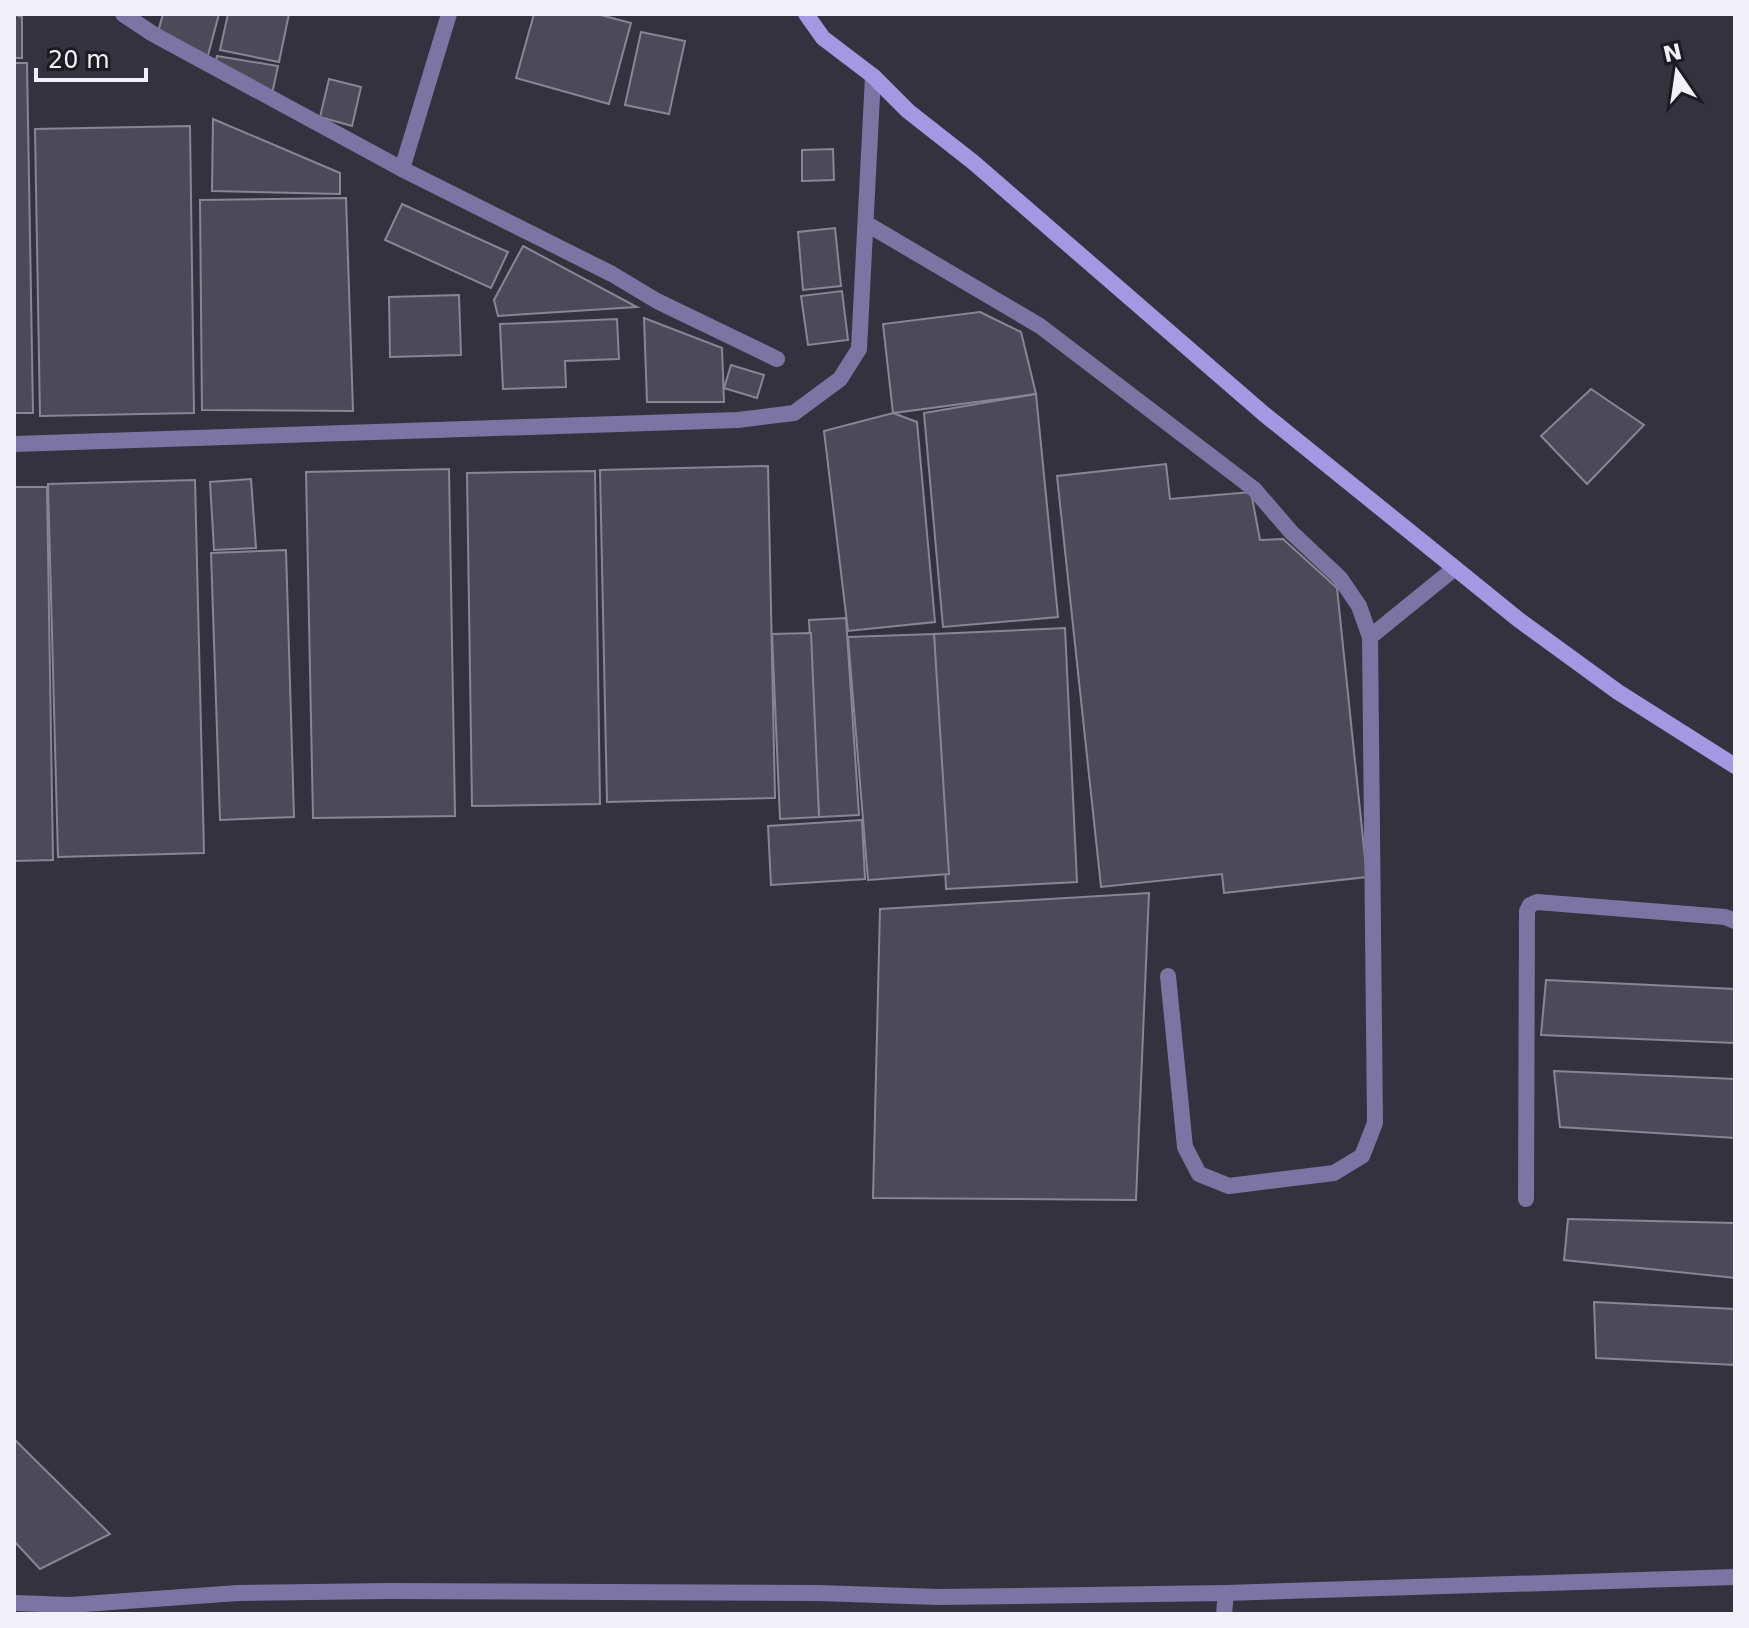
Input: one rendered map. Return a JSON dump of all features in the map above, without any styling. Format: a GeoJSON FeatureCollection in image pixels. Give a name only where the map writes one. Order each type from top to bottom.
{"type":"FeatureCollection","features":[{"type":"Feature","properties":{"kind":"main road"},"geometry":{"type":"LineString","coordinates":[[806,14],[823,38],[873,76],[908,111],[973,162],[1264,414],[1519,620],[1618,692],[1735,766]]}},
{"type":"Feature","properties":{"kind":"street"},"geometry":{"type":"LineString","coordinates":[[123,14],[153,34],[402,169],[612,274],[657,301],[777,359]]}},
{"type":"Feature","properties":{"kind":"street"},"geometry":{"type":"LineString","coordinates":[[402,169],[449,14]]}},
{"type":"Feature","properties":{"kind":"street"},"geometry":{"type":"LineString","coordinates":[[14,444],[738,420],[794,413],[840,379],[859,349],[873,76]]}},
{"type":"Feature","properties":{"kind":"street"},"geometry":{"type":"LineString","coordinates":[[867,224],[1040,326],[1254,489],[1291,532],[1340,578],[1359,606],[1370,637],[1375,1123],[1362,1156],[1334,1173],[1229,1186],[1199,1174],[1185,1147],[1168,976]]}},
{"type":"Feature","properties":{"kind":"street"},"geometry":{"type":"LineString","coordinates":[[1370,637],[1455,568]]}},
{"type":"Feature","properties":{"kind":"street"},"geometry":{"type":"LineString","coordinates":[[1526,1199],[1527,911],[1530,905],[1537,902],[1725,917],[1735,921]]}},
{"type":"Feature","properties":{"kind":"street"},"geometry":{"type":"LineString","coordinates":[[14,1603],[70,1605],[238,1593],[388,1591],[802,1593],[939,1597],[1226,1593],[1735,1577]]}},
{"type":"Feature","properties":{"kind":"street"},"geometry":{"type":"LineString","coordinates":[[1224,1614],[1226,1593]]}},
{"type":"Feature","properties":{"kind":"building"},"geometry":{"type":"Polygon","coordinates":[[[14,14],[22,17],[22,58],[14,58],[14,14]]]}},
{"type":"Feature","properties":{"kind":"building"},"geometry":{"type":"Polygon","coordinates":[[[163,14],[219,14],[207,59],[158,32],[163,14]]]}},
{"type":"Feature","properties":{"kind":"building"},"geometry":{"type":"Polygon","coordinates":[[[228,14],[289,14],[279,62],[220,50],[228,14]]]}},
{"type":"Feature","properties":{"kind":"building"},"geometry":{"type":"Polygon","coordinates":[[[534,14],[597,14],[631,23],[609,104],[516,78],[534,14]]]}},
{"type":"Feature","properties":{"kind":"building"},"geometry":{"type":"Polygon","coordinates":[[[641,32],[685,41],[669,114],[625,105],[641,32]]]}},
{"type":"Feature","properties":{"kind":"building"},"geometry":{"type":"Polygon","coordinates":[[[217,56],[278,66],[272,94],[215,64],[217,56]]]}},
{"type":"Feature","properties":{"kind":"building"},"geometry":{"type":"Polygon","coordinates":[[[14,63],[27,63],[33,413],[14,413],[14,63]]]}},
{"type":"Feature","properties":{"kind":"building"},"geometry":{"type":"Polygon","coordinates":[[[329,79],[361,87],[352,126],[320,117],[329,79]]]}},
{"type":"Feature","properties":{"kind":"building"},"geometry":{"type":"Polygon","coordinates":[[[213,119],[340,173],[340,194],[212,191],[213,119]]]}},
{"type":"Feature","properties":{"kind":"building"},"geometry":{"type":"Polygon","coordinates":[[[190,126],[194,413],[40,416],[35,129],[190,126]]]}},
{"type":"Feature","properties":{"kind":"building"},"geometry":{"type":"Polygon","coordinates":[[[833,149],[834,180],[802,181],[802,150],[833,149]]]}},
{"type":"Feature","properties":{"kind":"building"},"geometry":{"type":"Polygon","coordinates":[[[346,198],[353,411],[202,410],[200,200],[346,198]]]}},
{"type":"Feature","properties":{"kind":"building"},"geometry":{"type":"Polygon","coordinates":[[[402,204],[508,252],[491,288],[385,240],[402,204]]]}},
{"type":"Feature","properties":{"kind":"building"},"geometry":{"type":"Polygon","coordinates":[[[835,228],[841,286],[803,290],[798,232],[835,228]]]}},
{"type":"Feature","properties":{"kind":"building"},"geometry":{"type":"Polygon","coordinates":[[[523,246],[637,307],[498,316],[494,300],[523,246]]]}},
{"type":"Feature","properties":{"kind":"building"},"geometry":{"type":"Polygon","coordinates":[[[842,291],[848,340],[808,345],[801,296],[842,291]]]}},
{"type":"Feature","properties":{"kind":"building"},"geometry":{"type":"Polygon","coordinates":[[[459,295],[461,355],[390,357],[389,297],[459,295]]]}},
{"type":"Feature","properties":{"kind":"building"},"geometry":{"type":"Polygon","coordinates":[[[980,312],[1021,332],[1036,394],[893,413],[883,324],[980,312]]]}},
{"type":"Feature","properties":{"kind":"building"},"geometry":{"type":"Polygon","coordinates":[[[644,318],[722,348],[724,402],[647,402],[644,318]]]}},
{"type":"Feature","properties":{"kind":"building"},"geometry":{"type":"Polygon","coordinates":[[[617,319],[619,359],[565,361],[566,387],[503,389],[500,324],[617,319]]]}},
{"type":"Feature","properties":{"kind":"building"},"geometry":{"type":"Polygon","coordinates":[[[731,365],[764,375],[757,398],[724,388],[731,365]]]}},
{"type":"Feature","properties":{"kind":"building"},"geometry":{"type":"Polygon","coordinates":[[[1591,389],[1644,425],[1587,484],[1541,436],[1591,389]]]}},
{"type":"Feature","properties":{"kind":"building"},"geometry":{"type":"Polygon","coordinates":[[[1036,394],[1058,617],[943,627],[924,413],[1036,394]]]}},
{"type":"Feature","properties":{"kind":"building"},"geometry":{"type":"Polygon","coordinates":[[[893,413],[917,422],[935,622],[848,631],[824,431],[893,413]]]}},
{"type":"Feature","properties":{"kind":"building"},"geometry":{"type":"Polygon","coordinates":[[[1166,464],[1170,499],[1251,492],[1260,540],[1283,539],[1337,588],[1367,877],[1224,893],[1222,874],[1101,887],[1057,476],[1166,464]]]}},
{"type":"Feature","properties":{"kind":"building"},"geometry":{"type":"Polygon","coordinates":[[[768,466],[775,798],[607,802],[600,470],[768,466]]]}},
{"type":"Feature","properties":{"kind":"building"},"geometry":{"type":"Polygon","coordinates":[[[449,469],[455,816],[313,818],[306,472],[449,469]]]}},
{"type":"Feature","properties":{"kind":"building"},"geometry":{"type":"Polygon","coordinates":[[[595,471],[600,804],[472,806],[467,473],[595,471]]]}},
{"type":"Feature","properties":{"kind":"building"},"geometry":{"type":"Polygon","coordinates":[[[251,479],[256,548],[214,550],[210,482],[251,479]]]}},
{"type":"Feature","properties":{"kind":"building"},"geometry":{"type":"Polygon","coordinates":[[[195,480],[204,853],[58,857],[48,484],[195,480]]]}},
{"type":"Feature","properties":{"kind":"building"},"geometry":{"type":"Polygon","coordinates":[[[14,487],[47,487],[53,860],[14,861],[14,487]]]}},
{"type":"Feature","properties":{"kind":"building"},"geometry":{"type":"Polygon","coordinates":[[[286,550],[294,817],[220,820],[211,553],[286,550]]]}},
{"type":"Feature","properties":{"kind":"building"},"geometry":{"type":"Polygon","coordinates":[[[846,618],[859,815],[819,817],[809,620],[846,618]]]}},
{"type":"Feature","properties":{"kind":"building"},"geometry":{"type":"Polygon","coordinates":[[[1065,628],[1077,882],[946,889],[934,634],[1065,628]]]}},
{"type":"Feature","properties":{"kind":"building"},"geometry":{"type":"Polygon","coordinates":[[[811,633],[819,817],[780,819],[772,634],[811,633]]]}},
{"type":"Feature","properties":{"kind":"building"},"geometry":{"type":"Polygon","coordinates":[[[934,634],[949,874],[868,880],[848,637],[934,634]]]}},
{"type":"Feature","properties":{"kind":"building"},"geometry":{"type":"Polygon","coordinates":[[[862,820],[865,879],[771,885],[768,826],[862,820]]]}},
{"type":"Feature","properties":{"kind":"building"},"geometry":{"type":"Polygon","coordinates":[[[1149,893],[1136,1200],[873,1198],[880,909],[1149,893]]]}},
{"type":"Feature","properties":{"kind":"building"},"geometry":{"type":"Polygon","coordinates":[[[1546,980],[1735,989],[1735,1043],[1541,1035],[1546,980]]]}},
{"type":"Feature","properties":{"kind":"building"},"geometry":{"type":"Polygon","coordinates":[[[1554,1071],[1735,1079],[1735,1138],[1560,1127],[1554,1071]]]}},
{"type":"Feature","properties":{"kind":"building"},"geometry":{"type":"Polygon","coordinates":[[[1568,1219],[1735,1223],[1735,1278],[1564,1260],[1568,1219]]]}},
{"type":"Feature","properties":{"kind":"building"},"geometry":{"type":"Polygon","coordinates":[[[1594,1302],[1735,1309],[1735,1365],[1596,1358],[1594,1302]]]}},
{"type":"Feature","properties":{"kind":"building"},"geometry":{"type":"Polygon","coordinates":[[[14,1439],[110,1534],[40,1569],[14,1541],[14,1439]]]}}]}
